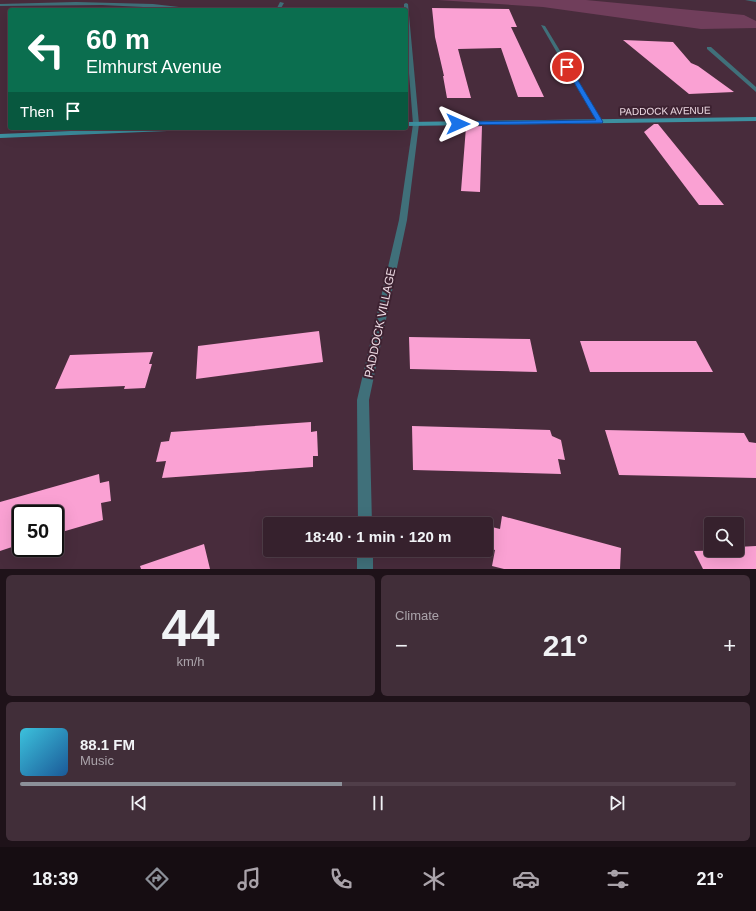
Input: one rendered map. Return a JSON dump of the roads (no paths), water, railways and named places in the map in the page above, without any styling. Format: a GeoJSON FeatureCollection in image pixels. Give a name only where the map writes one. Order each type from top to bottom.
{"type":"FeatureCollection","features":[{"type":"Feature","properties":{"kind":"main road","name":"PADDOCK AVENUE"},"geometry":{"type":"LineString","coordinates":[[411,124],[756,119]]}},
{"type":"Feature","properties":{"kind":"main road"},"geometry":{"type":"LineString","coordinates":[[0,136],[144,130]]}},
{"type":"Feature","properties":{"kind":"street"},"geometry":{"type":"LineString","coordinates":[[747,0],[756,1]]}},
{"type":"Feature","properties":{"kind":"street"},"geometry":{"type":"LineString","coordinates":[[279,8],[282,3]]}},
{"type":"Feature","properties":{"kind":"street"},"geometry":{"type":"LineString","coordinates":[[0,4],[134,4],[186,8]]}},
{"type":"Feature","properties":{"kind":"street","name":"PADDOCK VILLAGE"},"geometry":{"type":"LineString","coordinates":[[406,4],[406,8]]}},
{"type":"Feature","properties":{"kind":"street"},"geometry":{"type":"LineString","coordinates":[[543,26],[600,122]]}},
{"type":"Feature","properties":{"kind":"street"},"geometry":{"type":"LineString","coordinates":[[709,48],[756,90]]}},
{"type":"Feature","properties":{"kind":"street","name":"PADDOCK VILLAGE"},"geometry":{"type":"LineString","coordinates":[[365,517],[363,400],[402,220],[411,124],[408,52]]}},
{"type":"Feature","properties":{"kind":"street"},"geometry":{"type":"LineString","coordinates":[[365,557],[365,569]]}}]}
